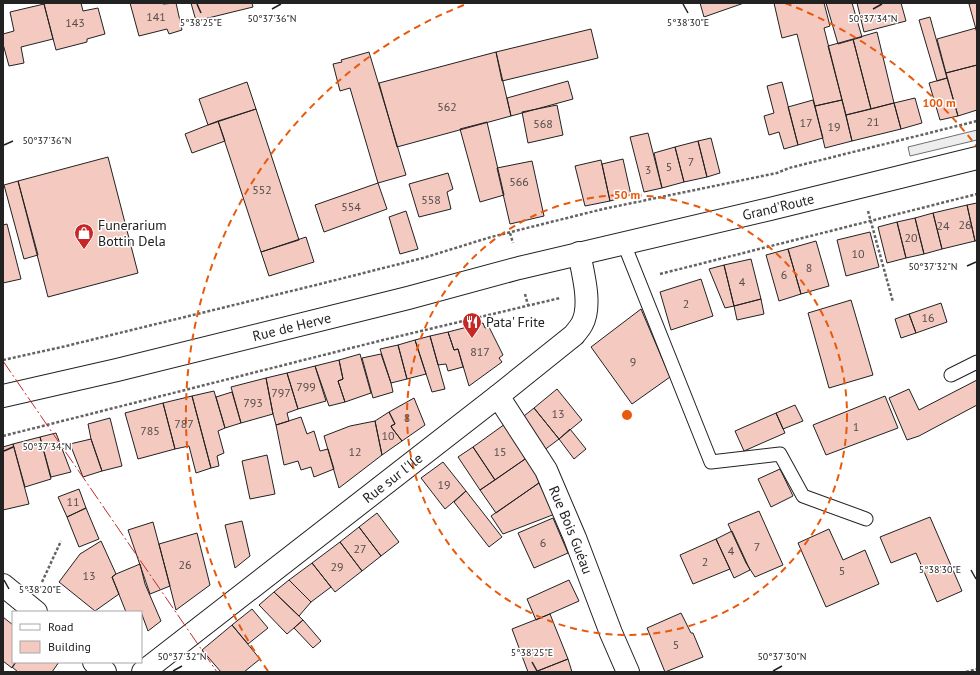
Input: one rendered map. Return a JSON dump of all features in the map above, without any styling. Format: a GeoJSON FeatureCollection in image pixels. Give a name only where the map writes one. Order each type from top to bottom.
{"type":"FeatureCollection","features":[{"type":"Feature","properties":{"kind":"main road","name":"Grand'Route"},"geometry":{"type":"LineString","coordinates":[[579,254],[861,188],[977,158]]}},
{"type":"Feature","properties":{"kind":"main road","name":"Rue sur l'Ile"},"geometry":{"type":"LineString","coordinates":[[143,672],[498,396],[574,334],[583,323],[586,308],[585,280],[579,254]]}},
{"type":"Feature","properties":{"kind":"main road","name":"Rue de Herve"},"geometry":{"type":"LineString","coordinates":[[3,396],[117,370],[579,254]]}},
{"type":"Feature","properties":{"kind":"main road","name":"Rue Bois Guéau"},"geometry":{"type":"LineString","coordinates":[[498,396],[546,470],[575,538],[611,633],[628,672]]}},
{"type":"Feature","properties":{"kind":"main road"},"geometry":{"type":"LineString","coordinates":[[3,585],[33,610]]}},
{"type":"Feature","properties":{"kind":"main road"},"geometry":{"type":"LineString","coordinates":[[95,663],[105,672]]}},
{"type":"Feature","properties":{"kind":"lane"},"geometry":{"type":"LineString","coordinates":[[624,244],[711,462],[780,454],[803,496],[866,519]]}},
{"type":"Feature","properties":{"kind":"lane"},"geometry":{"type":"LineString","coordinates":[[951,375],[977,362]]}},
{"type":"Feature","properties":{"kind":"path"},"geometry":{"type":"LineString","coordinates":[[3,360],[62,348],[320,284],[423,258],[491,237],[603,209],[777,173],[795,166],[977,121]]}},
{"type":"Feature","properties":{"kind":"path"},"geometry":{"type":"LineString","coordinates":[[861,188],[893,302]]}},
{"type":"Feature","properties":{"kind":"path"},"geometry":{"type":"LineString","coordinates":[[639,279],[977,194]]}},
{"type":"Feature","properties":{"kind":"path"},"geometry":{"type":"LineString","coordinates":[[3,436],[394,338],[586,293]]}},
{"type":"Feature","properties":{"kind":"path"},"geometry":{"type":"LineString","coordinates":[[33,610],[61,541]]}},
{"type":"Feature","properties":{"kind":"path"},"geometry":{"type":"LineString","coordinates":[[966,672],[977,669]]}},
{"type":"Feature","properties":{"kind":"shaded area"},"geometry":{"type":"Polygon","coordinates":[[[977,130],[977,140],[910,156],[908,147],[977,130]]]}},
{"type":"Feature","properties":{"kind":"building"},"geometry":{"type":"Polygon","coordinates":[[[81,3],[83,11],[98,8],[105,34],[87,39],[87,42],[56,50],[44,4],[81,3]]]}},
{"type":"Feature","properties":{"kind":"building"},"geometry":{"type":"Polygon","coordinates":[[[130,3],[176,3],[182,30],[169,34],[167,29],[139,36],[130,3]]]}},
{"type":"Feature","properties":{"kind":"building"},"geometry":{"type":"Polygon","coordinates":[[[191,3],[252,3],[253,7],[196,21],[191,3]]]}},
{"type":"Feature","properties":{"kind":"building"},"geometry":{"type":"Polygon","coordinates":[[[700,3],[744,3],[704,17],[700,3]]]}},
{"type":"Feature","properties":{"kind":"building"},"geometry":{"type":"Polygon","coordinates":[[[774,3],[824,3],[830,26],[824,28],[842,100],[815,106],[797,34],[782,38],[774,3]]]}},
{"type":"Feature","properties":{"kind":"building"},"geometry":{"type":"Polygon","coordinates":[[[826,3],[852,3],[862,37],[838,44],[826,3]]]}},
{"type":"Feature","properties":{"kind":"building"},"geometry":{"type":"Polygon","coordinates":[[[857,3],[901,3],[906,21],[864,32],[857,3]]]}},
{"type":"Feature","properties":{"kind":"building"},"geometry":{"type":"Polygon","coordinates":[[[977,3],[977,33],[969,4],[977,3]]]}},
{"type":"Feature","properties":{"kind":"building"},"geometry":{"type":"Polygon","coordinates":[[[44,4],[53,39],[21,47],[24,63],[9,66],[3,44],[3,34],[14,31],[10,12],[44,4]]]}},
{"type":"Feature","properties":{"kind":"building"},"geometry":{"type":"Polygon","coordinates":[[[930,17],[947,78],[937,81],[919,20],[930,17]]]}},
{"type":"Feature","properties":{"kind":"building"},"geometry":{"type":"Polygon","coordinates":[[[976,28],[977,65],[946,73],[937,39],[976,28]]]}},
{"type":"Feature","properties":{"kind":"building"},"geometry":{"type":"Polygon","coordinates":[[[591,29],[598,58],[502,81],[496,52],[591,29]]]}},
{"type":"Feature","properties":{"kind":"building"},"geometry":{"type":"Polygon","coordinates":[[[877,32],[894,103],[871,109],[853,39],[877,32]]]}},
{"type":"Feature","properties":{"kind":"building"},"geometry":{"type":"Polygon","coordinates":[[[853,39],[871,109],[846,115],[828,46],[853,39]]]}},
{"type":"Feature","properties":{"kind":"building"},"geometry":{"type":"Polygon","coordinates":[[[369,52],[406,175],[378,183],[350,88],[340,91],[333,64],[342,62],[341,60],[369,52]]]}},
{"type":"Feature","properties":{"kind":"building"},"geometry":{"type":"Polygon","coordinates":[[[496,52],[511,116],[397,147],[379,83],[496,52]]]}},
{"type":"Feature","properties":{"kind":"building"},"geometry":{"type":"Polygon","coordinates":[[[977,65],[977,110],[958,116],[946,73],[977,65]]]}},
{"type":"Feature","properties":{"kind":"building"},"geometry":{"type":"Polygon","coordinates":[[[947,78],[958,116],[940,120],[929,83],[947,78]]]}},
{"type":"Feature","properties":{"kind":"building"},"geometry":{"type":"Polygon","coordinates":[[[568,81],[573,99],[511,116],[507,98],[568,81]]]}},
{"type":"Feature","properties":{"kind":"building"},"geometry":{"type":"Polygon","coordinates":[[[247,82],[256,109],[208,125],[199,99],[247,82]]]}},
{"type":"Feature","properties":{"kind":"building"},"geometry":{"type":"Polygon","coordinates":[[[782,82],[798,145],[784,149],[779,132],[769,135],[764,116],[774,113],[767,86],[782,82]]]}},
{"type":"Feature","properties":{"kind":"building"},"geometry":{"type":"Polygon","coordinates":[[[915,98],[922,123],[901,129],[894,103],[915,98]]]}},
{"type":"Feature","properties":{"kind":"building"},"geometry":{"type":"Polygon","coordinates":[[[813,100],[823,138],[798,145],[788,107],[813,100]]]}},
{"type":"Feature","properties":{"kind":"building"},"geometry":{"type":"Polygon","coordinates":[[[842,100],[852,141],[825,148],[815,106],[842,100]]]}},
{"type":"Feature","properties":{"kind":"building"},"geometry":{"type":"Polygon","coordinates":[[[894,103],[901,129],[852,141],[846,115],[894,103]]]}},
{"type":"Feature","properties":{"kind":"building"},"geometry":{"type":"Polygon","coordinates":[[[557,105],[563,135],[528,143],[522,112],[557,105]]]}},
{"type":"Feature","properties":{"kind":"building"},"geometry":{"type":"Polygon","coordinates":[[[256,109],[299,240],[261,252],[218,121],[256,109]]]}},
{"type":"Feature","properties":{"kind":"building"},"geometry":{"type":"Polygon","coordinates":[[[218,121],[225,141],[192,153],[185,134],[218,121]]]}},
{"type":"Feature","properties":{"kind":"building"},"geometry":{"type":"Polygon","coordinates":[[[487,122],[504,195],[480,202],[460,129],[487,122]]]}},
{"type":"Feature","properties":{"kind":"building"},"geometry":{"type":"Polygon","coordinates":[[[648,133],[662,188],[644,192],[630,137],[648,133]]]}},
{"type":"Feature","properties":{"kind":"building"},"geometry":{"type":"Polygon","coordinates":[[[711,138],[720,173],[707,177],[698,141],[711,138]]]}},
{"type":"Feature","properties":{"kind":"building"},"geometry":{"type":"Polygon","coordinates":[[[698,141],[707,177],[684,182],[675,147],[698,141]]]}},
{"type":"Feature","properties":{"kind":"building"},"geometry":{"type":"Polygon","coordinates":[[[675,147],[684,182],[662,188],[654,153],[675,147]]]}},
{"type":"Feature","properties":{"kind":"building"},"geometry":{"type":"Polygon","coordinates":[[[108,157],[138,273],[48,297],[18,181],[108,157]]]}},
{"type":"Feature","properties":{"kind":"building"},"geometry":{"type":"Polygon","coordinates":[[[623,159],[631,195],[610,201],[602,164],[623,159]]]}},
{"type":"Feature","properties":{"kind":"building"},"geometry":{"type":"Polygon","coordinates":[[[601,160],[610,201],[585,206],[575,166],[601,160]]]}},
{"type":"Feature","properties":{"kind":"building"},"geometry":{"type":"Polygon","coordinates":[[[532,161],[544,216],[510,224],[497,168],[532,161]]]}},
{"type":"Feature","properties":{"kind":"building"},"geometry":{"type":"Polygon","coordinates":[[[448,173],[453,189],[447,192],[451,209],[419,217],[409,184],[448,173]]]}},
{"type":"Feature","properties":{"kind":"building"},"geometry":{"type":"Polygon","coordinates":[[[18,181],[38,255],[24,259],[4,185],[18,181]]]}},
{"type":"Feature","properties":{"kind":"building"},"geometry":{"type":"Polygon","coordinates":[[[378,183],[387,209],[324,232],[315,205],[378,183]]]}},
{"type":"Feature","properties":{"kind":"building"},"geometry":{"type":"Polygon","coordinates":[[[977,203],[977,241],[975,241],[967,205],[977,203]]]}},
{"type":"Feature","properties":{"kind":"building"},"geometry":{"type":"Polygon","coordinates":[[[967,205],[975,241],[942,249],[933,213],[967,205]]]}},
{"type":"Feature","properties":{"kind":"building"},"geometry":{"type":"Polygon","coordinates":[[[406,211],[418,249],[400,254],[389,217],[406,211]]]}},
{"type":"Feature","properties":{"kind":"building"},"geometry":{"type":"Polygon","coordinates":[[[933,213],[942,249],[924,254],[915,218],[933,213]]]}},
{"type":"Feature","properties":{"kind":"building"},"geometry":{"type":"Polygon","coordinates":[[[915,218],[924,254],[906,258],[897,222],[915,218]]]}},
{"type":"Feature","properties":{"kind":"building"},"geometry":{"type":"Polygon","coordinates":[[[897,222],[906,258],[887,263],[878,227],[897,222]]]}},
{"type":"Feature","properties":{"kind":"building"},"geometry":{"type":"Polygon","coordinates":[[[7,224],[21,279],[3,283],[3,225],[7,224]]]}},
{"type":"Feature","properties":{"kind":"building"},"geometry":{"type":"Polygon","coordinates":[[[870,232],[879,267],[846,276],[837,240],[870,232]]]}},
{"type":"Feature","properties":{"kind":"building"},"geometry":{"type":"Polygon","coordinates":[[[306,237],[314,262],[269,276],[261,252],[306,237]]]}},
{"type":"Feature","properties":{"kind":"building"},"geometry":{"type":"Polygon","coordinates":[[[816,241],[829,286],[801,294],[788,249],[816,241]]]}},
{"type":"Feature","properties":{"kind":"building"},"geometry":{"type":"Polygon","coordinates":[[[788,249],[801,294],[779,301],[766,255],[788,249]]]}},
{"type":"Feature","properties":{"kind":"building"},"geometry":{"type":"Polygon","coordinates":[[[751,259],[761,299],[734,306],[724,265],[751,259]]]}},
{"type":"Feature","properties":{"kind":"building"},"geometry":{"type":"Polygon","coordinates":[[[724,265],[734,306],[725,308],[709,269],[724,265]]]}},
{"type":"Feature","properties":{"kind":"building"},"geometry":{"type":"Polygon","coordinates":[[[701,279],[713,316],[671,330],[660,292],[701,279]]]}},
{"type":"Feature","properties":{"kind":"building"},"geometry":{"type":"Polygon","coordinates":[[[761,299],[764,314],[737,320],[734,306],[761,299]]]}},
{"type":"Feature","properties":{"kind":"building"},"geometry":{"type":"Polygon","coordinates":[[[851,300],[873,375],[829,388],[808,313],[851,300]]]}},
{"type":"Feature","properties":{"kind":"building"},"geometry":{"type":"Polygon","coordinates":[[[941,303],[947,322],[916,333],[909,314],[941,303]]]}},
{"type":"Feature","properties":{"kind":"building"},"geometry":{"type":"Polygon","coordinates":[[[641,309],[670,377],[632,404],[591,347],[641,309]]]}},
{"type":"Feature","properties":{"kind":"building"},"geometry":{"type":"Polygon","coordinates":[[[909,314],[916,333],[901,338],[895,319],[909,314]]]}},
{"type":"Feature","properties":{"kind":"building"},"geometry":{"type":"Polygon","coordinates":[[[483,323],[485,328],[489,327],[503,355],[499,358],[502,362],[469,386],[458,349],[454,350],[448,332],[483,323]]]}},
{"type":"Feature","properties":{"kind":"building"},"geometry":{"type":"Polygon","coordinates":[[[448,332],[454,350],[458,349],[463,367],[448,371],[446,364],[438,365],[430,336],[448,332]]]}},
{"type":"Feature","properties":{"kind":"building"},"geometry":{"type":"Polygon","coordinates":[[[430,336],[445,389],[432,392],[415,340],[430,336]]]}},
{"type":"Feature","properties":{"kind":"building"},"geometry":{"type":"Polygon","coordinates":[[[415,340],[426,374],[407,379],[398,345],[415,340]]]}},
{"type":"Feature","properties":{"kind":"building"},"geometry":{"type":"Polygon","coordinates":[[[398,345],[407,379],[391,383],[380,349],[398,345]]]}},
{"type":"Feature","properties":{"kind":"building"},"geometry":{"type":"Polygon","coordinates":[[[360,354],[371,393],[345,402],[338,381],[343,379],[339,360],[360,354]]]}},
{"type":"Feature","properties":{"kind":"building"},"geometry":{"type":"Polygon","coordinates":[[[381,354],[393,392],[373,398],[362,358],[381,354]]]}},
{"type":"Feature","properties":{"kind":"building"},"geometry":{"type":"Polygon","coordinates":[[[339,360],[343,379],[338,381],[345,402],[329,406],[315,366],[339,360]]]}},
{"type":"Feature","properties":{"kind":"building"},"geometry":{"type":"Polygon","coordinates":[[[315,366],[326,401],[298,409],[287,373],[315,366]]]}},
{"type":"Feature","properties":{"kind":"building"},"geometry":{"type":"Polygon","coordinates":[[[287,373],[298,409],[287,413],[289,421],[276,425],[266,378],[287,373]]]}},
{"type":"Feature","properties":{"kind":"building"},"geometry":{"type":"Polygon","coordinates":[[[266,378],[273,414],[241,423],[231,387],[266,378]]]}},
{"type":"Feature","properties":{"kind":"building"},"geometry":{"type":"Polygon","coordinates":[[[977,380],[977,405],[919,436],[907,440],[889,398],[909,389],[919,410],[977,380]]]}},
{"type":"Feature","properties":{"kind":"building"},"geometry":{"type":"Polygon","coordinates":[[[557,389],[582,420],[559,439],[534,408],[557,389]]]}},
{"type":"Feature","properties":{"kind":"building"},"geometry":{"type":"Polygon","coordinates":[[[214,391],[225,428],[218,431],[224,453],[217,456],[219,466],[211,468],[192,396],[214,391]]]}},
{"type":"Feature","properties":{"kind":"building"},"geometry":{"type":"Polygon","coordinates":[[[232,392],[241,423],[225,428],[216,397],[232,392]]]}},
{"type":"Feature","properties":{"kind":"building"},"geometry":{"type":"Polygon","coordinates":[[[192,396],[211,468],[196,473],[189,446],[175,449],[163,403],[192,396]]]}},
{"type":"Feature","properties":{"kind":"building"},"geometry":{"type":"Polygon","coordinates":[[[885,396],[898,428],[826,455],[813,425],[885,396]]]}},
{"type":"Feature","properties":{"kind":"building"},"geometry":{"type":"Polygon","coordinates":[[[414,398],[425,425],[402,441],[391,426],[395,424],[389,412],[414,398]]]}},
{"type":"Feature","properties":{"kind":"building"},"geometry":{"type":"Polygon","coordinates":[[[163,403],[175,449],[138,459],[125,413],[163,403]]]}},
{"type":"Feature","properties":{"kind":"building"},"geometry":{"type":"Polygon","coordinates":[[[795,405],[803,421],[783,429],[776,413],[795,405]]]}},
{"type":"Feature","properties":{"kind":"building"},"geometry":{"type":"Polygon","coordinates":[[[534,408],[559,439],[543,451],[524,416],[534,408]]]}},
{"type":"Feature","properties":{"kind":"building"},"geometry":{"type":"Polygon","coordinates":[[[389,412],[395,424],[391,426],[402,441],[382,455],[375,421],[389,412]]]}},
{"type":"Feature","properties":{"kind":"building"},"geometry":{"type":"Polygon","coordinates":[[[776,413],[785,433],[744,451],[735,431],[776,413]]]}},
{"type":"Feature","properties":{"kind":"building"},"geometry":{"type":"Polygon","coordinates":[[[301,417],[307,434],[314,431],[320,451],[328,449],[334,469],[314,477],[311,467],[301,470],[298,461],[284,465],[276,425],[301,417]]]}},
{"type":"Feature","properties":{"kind":"building"},"geometry":{"type":"Polygon","coordinates":[[[110,418],[122,466],[102,471],[91,439],[88,424],[110,418]]]}},
{"type":"Feature","properties":{"kind":"building"},"geometry":{"type":"Polygon","coordinates":[[[375,421],[382,455],[339,488],[324,436],[350,426],[375,421]]]}},
{"type":"Feature","properties":{"kind":"building"},"geometry":{"type":"Polygon","coordinates":[[[505,424],[528,457],[495,480],[473,447],[505,424]]]}},
{"type":"Feature","properties":{"kind":"building"},"geometry":{"type":"Polygon","coordinates":[[[570,429],[586,449],[574,459],[559,439],[570,429]]]}},
{"type":"Feature","properties":{"kind":"building"},"geometry":{"type":"Polygon","coordinates":[[[56,433],[71,472],[51,477],[40,437],[56,433]]]}},
{"type":"Feature","properties":{"kind":"building"},"geometry":{"type":"Polygon","coordinates":[[[40,437],[51,479],[25,487],[13,444],[40,437]]]}},
{"type":"Feature","properties":{"kind":"building"},"geometry":{"type":"Polygon","coordinates":[[[91,439],[102,471],[83,477],[70,444],[91,439]]]}},
{"type":"Feature","properties":{"kind":"building"},"geometry":{"type":"Polygon","coordinates":[[[13,444],[29,504],[3,510],[3,447],[13,444]]]}},
{"type":"Feature","properties":{"kind":"building"},"geometry":{"type":"Polygon","coordinates":[[[473,447],[495,480],[480,490],[458,457],[473,447]]]}},
{"type":"Feature","properties":{"kind":"building"},"geometry":{"type":"Polygon","coordinates":[[[267,455],[275,494],[250,499],[242,461],[267,455]]]}},
{"type":"Feature","properties":{"kind":"building"},"geometry":{"type":"Polygon","coordinates":[[[528,457],[543,480],[496,513],[480,490],[528,457]]]}},
{"type":"Feature","properties":{"kind":"building"},"geometry":{"type":"Polygon","coordinates":[[[443,462],[466,491],[445,509],[421,478],[443,462]]]}},
{"type":"Feature","properties":{"kind":"building"},"geometry":{"type":"Polygon","coordinates":[[[780,469],[793,496],[771,507],[758,479],[780,469]]]}},
{"type":"Feature","properties":{"kind":"building"},"geometry":{"type":"Polygon","coordinates":[[[539,483],[555,514],[503,534],[491,516],[539,483]]]}},
{"type":"Feature","properties":{"kind":"building"},"geometry":{"type":"Polygon","coordinates":[[[79,489],[86,508],[67,517],[58,497],[79,489]]]}},
{"type":"Feature","properties":{"kind":"building"},"geometry":{"type":"Polygon","coordinates":[[[466,491],[502,537],[489,547],[454,502],[466,491]]]}},
{"type":"Feature","properties":{"kind":"building"},"geometry":{"type":"Polygon","coordinates":[[[86,508],[99,539],[79,547],[67,517],[86,508]]]}},
{"type":"Feature","properties":{"kind":"building"},"geometry":{"type":"Polygon","coordinates":[[[759,511],[783,565],[755,577],[746,563],[728,524],[759,511]]]}},
{"type":"Feature","properties":{"kind":"building"},"geometry":{"type":"Polygon","coordinates":[[[377,513],[399,542],[381,556],[359,527],[377,513]]]}},
{"type":"Feature","properties":{"kind":"building"},"geometry":{"type":"Polygon","coordinates":[[[930,517],[962,591],[937,602],[916,553],[891,563],[880,537],[930,517]]]}},
{"type":"Feature","properties":{"kind":"building"},"geometry":{"type":"Polygon","coordinates":[[[553,518],[568,553],[534,568],[518,533],[553,518]]]}},
{"type":"Feature","properties":{"kind":"building"},"geometry":{"type":"Polygon","coordinates":[[[242,521],[250,556],[235,568],[225,525],[242,521]]]}},
{"type":"Feature","properties":{"kind":"building"},"geometry":{"type":"Polygon","coordinates":[[[153,522],[170,586],[150,594],[128,530],[153,522]]]}},
{"type":"Feature","properties":{"kind":"building"},"geometry":{"type":"Polygon","coordinates":[[[359,527],[381,556],[362,571],[340,542],[359,527]]]}},
{"type":"Feature","properties":{"kind":"building"},"geometry":{"type":"Polygon","coordinates":[[[829,529],[843,560],[865,550],[879,584],[826,607],[798,543],[829,529]]]}},
{"type":"Feature","properties":{"kind":"building"},"geometry":{"type":"Polygon","coordinates":[[[732,531],[750,570],[734,578],[716,539],[732,531]]]}},
{"type":"Feature","properties":{"kind":"building"},"geometry":{"type":"Polygon","coordinates":[[[197,533],[210,585],[176,610],[159,544],[197,533]]]}},
{"type":"Feature","properties":{"kind":"building"},"geometry":{"type":"Polygon","coordinates":[[[716,539],[730,569],[693,584],[680,555],[716,539]]]}},
{"type":"Feature","properties":{"kind":"building"},"geometry":{"type":"Polygon","coordinates":[[[101,541],[116,574],[112,577],[119,594],[95,611],[59,582],[80,554],[101,541]]]}},
{"type":"Feature","properties":{"kind":"building"},"geometry":{"type":"Polygon","coordinates":[[[340,542],[362,571],[335,592],[312,563],[340,542]]]}},
{"type":"Feature","properties":{"kind":"building"},"geometry":{"type":"Polygon","coordinates":[[[312,563],[331,587],[311,602],[289,580],[312,563]]]}},
{"type":"Feature","properties":{"kind":"building"},"geometry":{"type":"Polygon","coordinates":[[[140,564],[145,584],[161,621],[148,631],[142,611],[126,611],[112,577],[140,564]]]}},
{"type":"Feature","properties":{"kind":"building"},"geometry":{"type":"Polygon","coordinates":[[[289,580],[311,602],[299,616],[274,592],[289,580]]]}},
{"type":"Feature","properties":{"kind":"building"},"geometry":{"type":"Polygon","coordinates":[[[569,580],[579,601],[536,620],[527,599],[569,580]]]}},
{"type":"Feature","properties":{"kind":"building"},"geometry":{"type":"Polygon","coordinates":[[[274,592],[303,620],[287,634],[259,605],[274,592]]]}},
{"type":"Feature","properties":{"kind":"building"},"geometry":{"type":"Polygon","coordinates":[[[252,609],[268,628],[248,644],[232,625],[252,609]]]}},
{"type":"Feature","properties":{"kind":"building"},"geometry":{"type":"Polygon","coordinates":[[[681,613],[691,633],[693,633],[703,657],[665,672],[647,628],[681,613]]]}},
{"type":"Feature","properties":{"kind":"building"},"geometry":{"type":"Polygon","coordinates":[[[550,614],[568,659],[535,672],[528,672],[512,629],[550,614]]]}},
{"type":"Feature","properties":{"kind":"building"},"geometry":{"type":"Polygon","coordinates":[[[3,617],[12,624],[12,663],[15,663],[12,668],[3,661],[3,617]]]}},
{"type":"Feature","properties":{"kind":"building"},"geometry":{"type":"Polygon","coordinates":[[[303,620],[321,641],[313,648],[294,628],[303,620]]]}},
{"type":"Feature","properties":{"kind":"building"},"geometry":{"type":"Polygon","coordinates":[[[232,625],[260,659],[244,672],[221,672],[202,650],[232,625]]]}},
{"type":"Feature","properties":{"kind":"building"},"geometry":{"type":"Polygon","coordinates":[[[568,659],[572,672],[535,672],[568,659]]]}},
{"type":"Feature","properties":{"kind":"building"},"geometry":{"type":"Polygon","coordinates":[[[15,663],[58,663],[52,672],[18,672],[12,667],[15,663]]]}},
{"type":"Feature","properties":{"kind":"power"},"geometry":{"type":"LineString","coordinates":[[3,361],[217,672]]}},
{"type":"Feature","properties":{"kind":"place","name":"Funerarium Bottin Dela"},"geometry":{"type":"Point","coordinates":[84,250]}},
{"type":"Feature","properties":{"kind":"place","name":"Pata' Frite"},"geometry":{"type":"Point","coordinates":[472,339]}}]}
